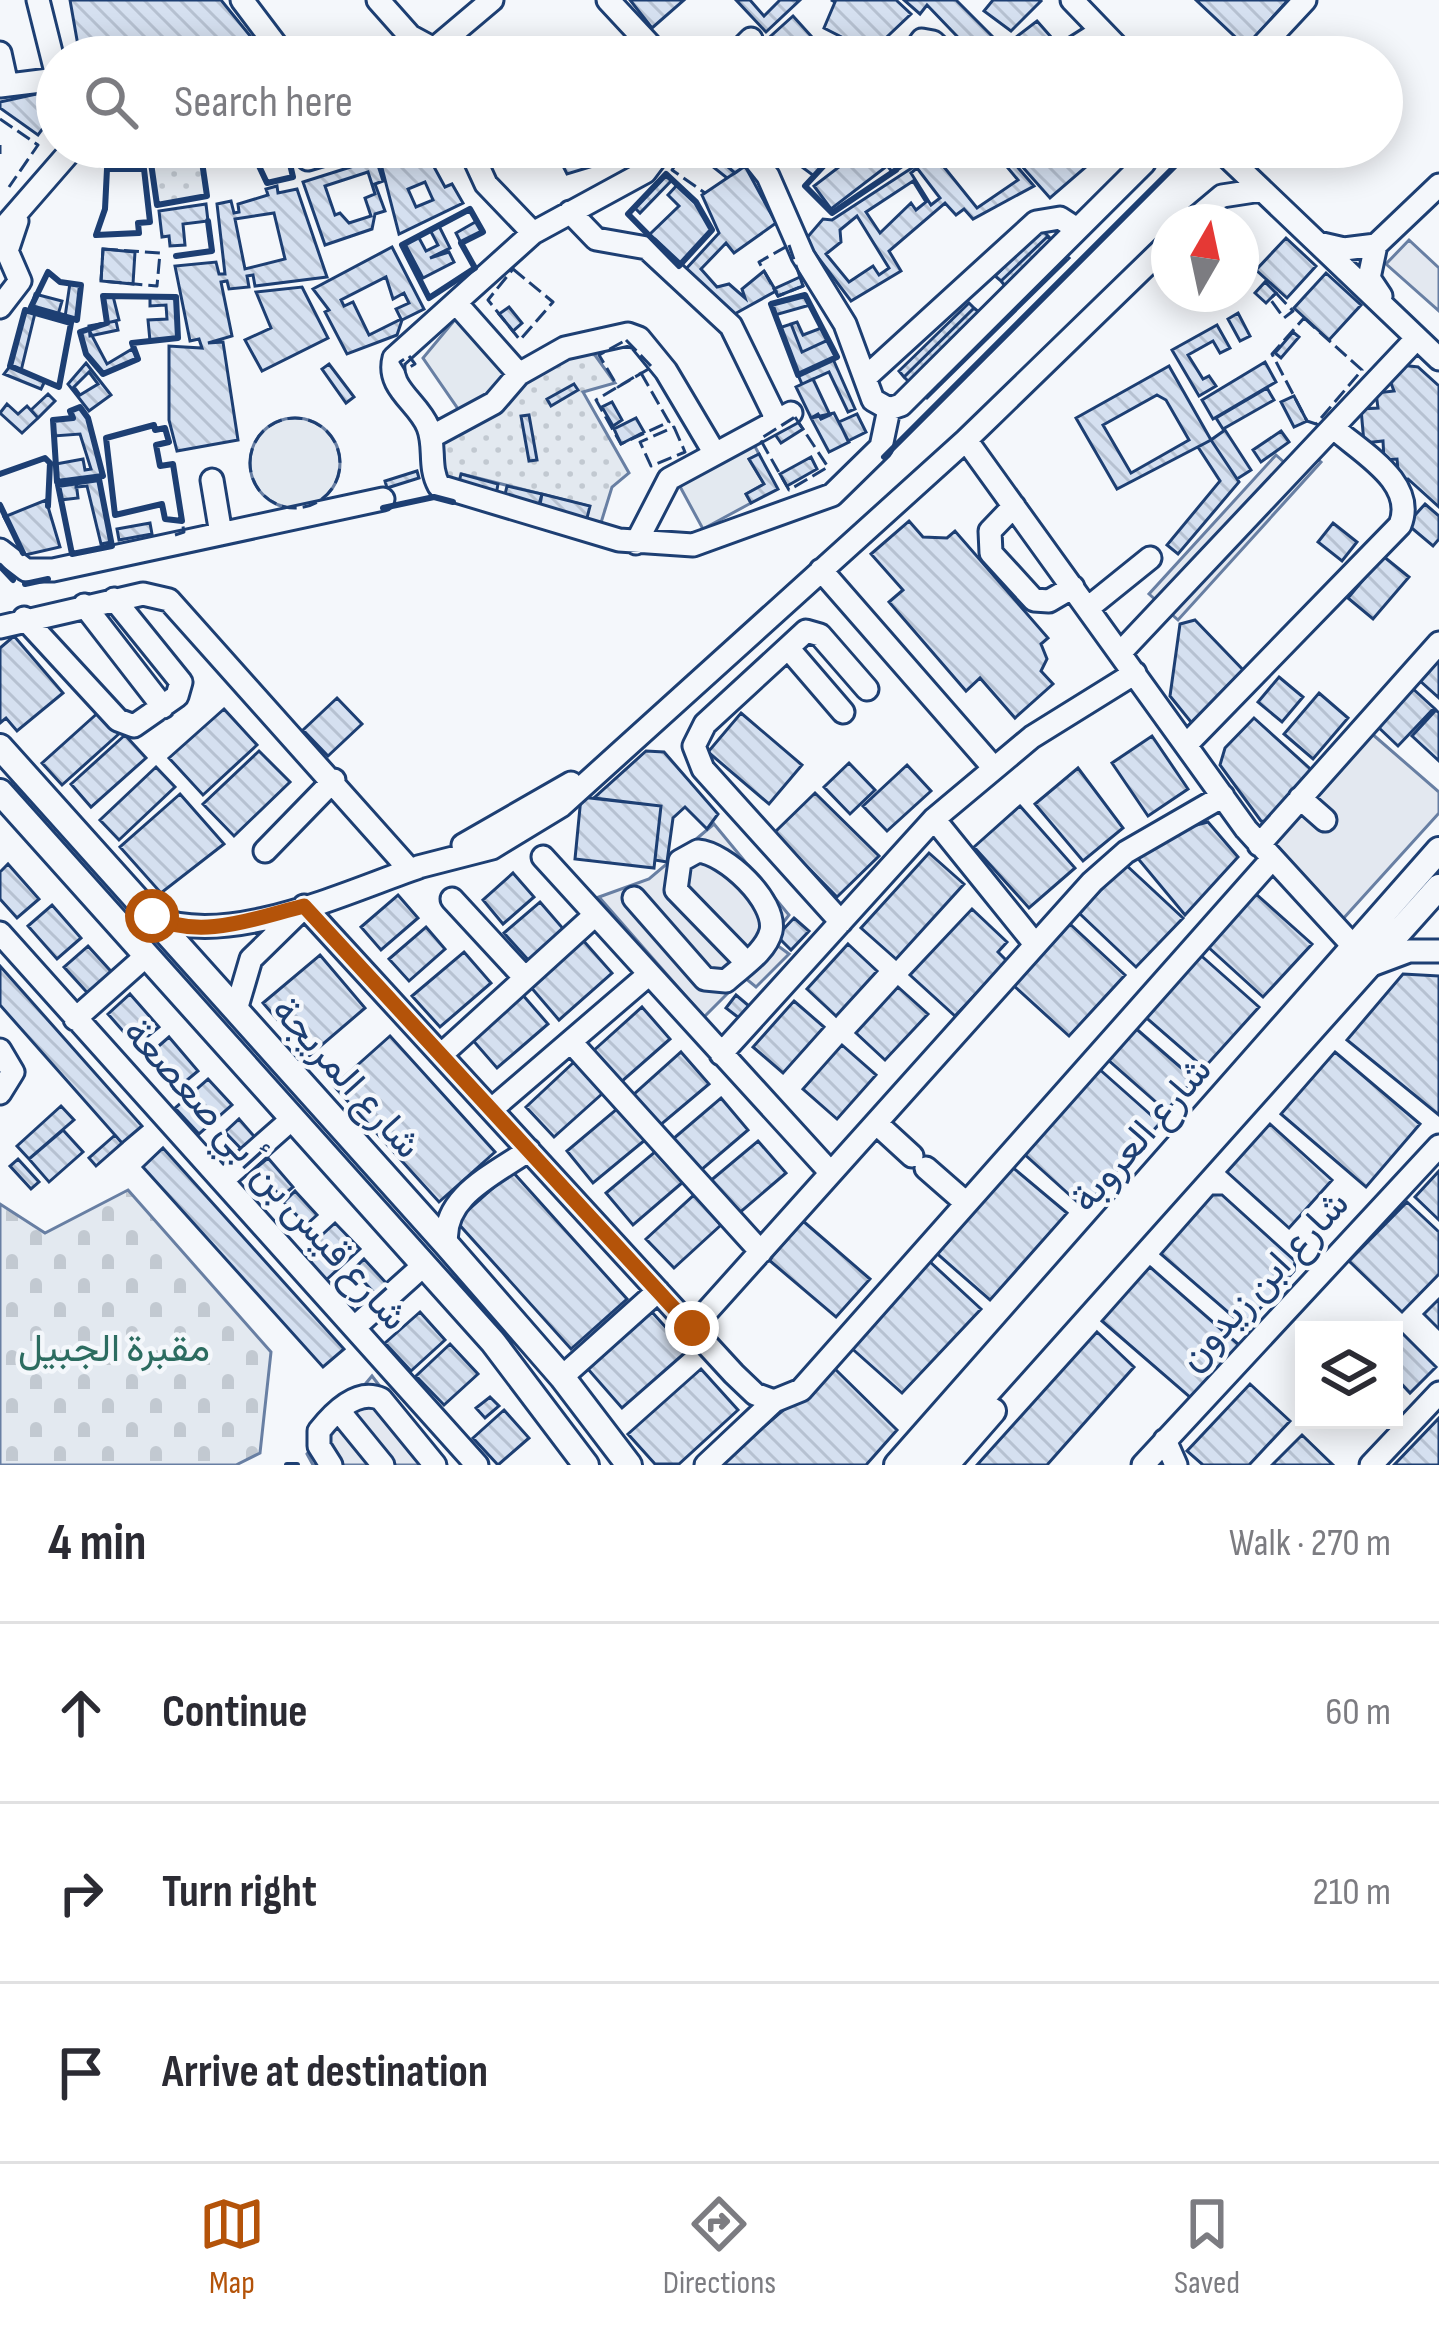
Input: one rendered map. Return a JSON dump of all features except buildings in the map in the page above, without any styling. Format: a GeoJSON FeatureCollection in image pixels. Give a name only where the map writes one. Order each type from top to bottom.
{"type":"FeatureCollection","features":[{"type":"Feature","properties":{"kind":"main road","name":"شارع المريجة"},"geometry":{"type":"LineString","coordinates":[[0,747],[447,1245],[562,1377],[629,1465]]}},
{"type":"Feature","properties":{"kind":"main road","name":"شارع المريجة"},"geometry":{"type":"LineString","coordinates":[[0,792],[493,1342],[586,1465]]}},
{"type":"Feature","properties":{"kind":"main road","name":"شارع العروبة"},"geometry":{"type":"LineString","coordinates":[[922,1465],[1361,956],[1439,850]]}},
{"type":"Feature","properties":{"kind":"main road","name":"شارع العروبة"},"geometry":{"type":"LineString","coordinates":[[1361,956],[1439,887]]}},
{"type":"Feature","properties":{"kind":"main road","name":"شارع العروبة"},"geometry":{"type":"LineString","coordinates":[[897,1465],[1089,1267]]}},
{"type":"Feature","properties":{"kind":"main road"},"geometry":{"type":"LineString","coordinates":[[949,1463],[1076,1316],[1089,1267]]}},
{"type":"Feature","properties":{"kind":"main road"},"geometry":{"type":"LineString","coordinates":[[879,1465],[1018,1311],[1089,1267]]}},
{"type":"Feature","properties":{"kind":"main road"},"geometry":{"type":"LineString","coordinates":[[493,1342],[519,1356],[538,1376],[562,1377]]}},
{"type":"Feature","properties":{"kind":"street"},"geometry":{"type":"LineString","coordinates":[[38,0],[47,36]]}},
{"type":"Feature","properties":{"kind":"street"},"geometry":{"type":"LineString","coordinates":[[242,0],[269,36]]}},
{"type":"Feature","properties":{"kind":"street"},"geometry":{"type":"LineString","coordinates":[[378,0],[410,36]]}},
{"type":"Feature","properties":{"kind":"street"},"geometry":{"type":"LineString","coordinates":[[450,36],[493,0]]}},
{"type":"Feature","properties":{"kind":"street"},"geometry":{"type":"LineString","coordinates":[[608,0],[639,36]]}},
{"type":"Feature","properties":{"kind":"street"},"geometry":{"type":"LineString","coordinates":[[1072,0],[1106,36]]}},
{"type":"Feature","properties":{"kind":"street"},"geometry":{"type":"LineString","coordinates":[[1272,36],[1306,0]]}},
{"type":"Feature","properties":{"kind":"street"},"geometry":{"type":"LineString","coordinates":[[1093,36],[1101,31]]}},
{"type":"Feature","properties":{"kind":"street"},"geometry":{"type":"LineString","coordinates":[[0,53],[3,85],[36,80]]}},
{"type":"Feature","properties":{"kind":"street"},"geometry":{"type":"LineString","coordinates":[[51,173],[53,168]]}},
{"type":"Feature","properties":{"kind":"street"},"geometry":{"type":"LineString","coordinates":[[0,232],[55,168]]}},
{"type":"Feature","properties":{"kind":"street"},"geometry":{"type":"LineString","coordinates":[[479,168],[486,184],[533,233]]}},
{"type":"Feature","properties":{"kind":"street"},"geometry":{"type":"LineString","coordinates":[[648,168],[533,233],[392,365],[393,379],[425,420],[432,470],[447,490],[636,543],[694,545],[820,502],[878,451],[889,409]]}},
{"type":"Feature","properties":{"kind":"street"},"geometry":{"type":"LineString","coordinates":[[762,168],[803,256],[833,302],[873,400],[889,409]]}},
{"type":"Feature","properties":{"kind":"street"},"geometry":{"type":"LineString","coordinates":[[889,409],[901,404],[1139,168]]}},
{"type":"Feature","properties":{"kind":"street"},"geometry":{"type":"LineString","coordinates":[[1213,201],[1218,168]]}},
{"type":"Feature","properties":{"kind":"street"},"geometry":{"type":"LineString","coordinates":[[1238,168],[1439,359]]}},
{"type":"Feature","properties":{"kind":"street"},"geometry":{"type":"LineString","coordinates":[[1416,339],[1371,284],[1369,268],[1376,245],[1439,185]]}},
{"type":"Feature","properties":{"kind":"street"},"geometry":{"type":"LineString","coordinates":[[1210,204],[1241,190],[1261,190]]}},
{"type":"Feature","properties":{"kind":"street"},"geometry":{"type":"LineString","coordinates":[[0,307],[20,281],[7,260],[7,244],[22,210]]}},
{"type":"Feature","properties":{"kind":"street"},"geometry":{"type":"LineString","coordinates":[[570,212],[596,239],[641,244],[731,326],[784,416],[714,452],[661,488],[636,543]]}},
{"type":"Feature","properties":{"kind":"street"},"geometry":{"type":"LineString","coordinates":[[865,378],[1043,218],[1060,218],[1077,229]]}},
{"type":"Feature","properties":{"kind":"street"},"geometry":{"type":"LineString","coordinates":[[1313,241],[1344,249],[1376,245]]}},
{"type":"Feature","properties":{"kind":"street"},"geometry":{"type":"LineString","coordinates":[[153,917],[212,928],[304,906],[414,868],[514,820],[602,764],[966,440],[1151,260]]}},
{"type":"Feature","properties":{"kind":"street"},"geometry":{"type":"LineString","coordinates":[[973,280],[1000,306]]}},
{"type":"Feature","properties":{"kind":"street"},"geometry":{"type":"LineString","coordinates":[[456,303],[519,374]]}},
{"type":"Feature","properties":{"kind":"street"},"geometry":{"type":"LineString","coordinates":[[431,437],[494,404],[519,374],[571,345],[632,334],[666,371],[714,452]]}},
{"type":"Feature","properties":{"kind":"street"},"geometry":{"type":"LineString","coordinates":[[1120,653],[1416,339]]}},
{"type":"Feature","properties":{"kind":"street"},"geometry":{"type":"LineString","coordinates":[[1187,744],[1400,524],[1405,513],[1401,490],[1335,429]]}},
{"type":"Feature","properties":{"kind":"street"},"geometry":{"type":"LineString","coordinates":[[966,440],[1223,796],[1266,852],[1361,956],[1439,951]]}},
{"type":"Feature","properties":{"kind":"street"},"geometry":{"type":"LineString","coordinates":[[212,480],[220,534]]}},
{"type":"Feature","properties":{"kind":"street"},"geometry":{"type":"LineString","coordinates":[[0,550],[26,570],[53,570],[383,499]]}},
{"type":"Feature","properties":{"kind":"street"},"geometry":{"type":"LineString","coordinates":[[1014,506],[989,531],[991,553],[1034,599],[1049,601],[1073,587]]}},
{"type":"Feature","properties":{"kind":"street"},"geometry":{"type":"LineString","coordinates":[[1088,608],[1150,558]]}},
{"type":"Feature","properties":{"kind":"street"},"geometry":{"type":"LineString","coordinates":[[821,570],[993,767]]}},
{"type":"Feature","properties":{"kind":"street"},"geometry":{"type":"LineString","coordinates":[[0,627],[114,599],[152,595],[177,606],[414,868]]}},
{"type":"Feature","properties":{"kind":"street"},"geometry":{"type":"LineString","coordinates":[[24,618],[120,722],[138,725],[180,692],[179,677],[114,599]]}},
{"type":"Feature","properties":{"kind":"street"},"geometry":{"type":"LineString","coordinates":[[84,605],[163,707]]}},
{"type":"Feature","properties":{"kind":"street"},"geometry":{"type":"LineString","coordinates":[[841,922],[694,755],[699,730],[788,648],[814,631],[867,689]]}},
{"type":"Feature","properties":{"kind":"street"},"geometry":{"type":"LineString","coordinates":[[706,1465],[774,1401],[801,1390],[1266,852],[1300,798],[1439,643]]}},
{"type":"Feature","properties":{"kind":"street"},"geometry":{"type":"LineString","coordinates":[[788,648],[843,712]]}},
{"type":"Feature","properties":{"kind":"street"},"geometry":{"type":"LineString","coordinates":[[721,1054],[934,819],[993,767],[1135,673]]}},
{"type":"Feature","properties":{"kind":"street"},"geometry":{"type":"LineString","coordinates":[[265,851],[334,780]]}},
{"type":"Feature","properties":{"kind":"street"},"geometry":{"type":"LineString","coordinates":[[692,1328],[1035,944],[1126,852],[1223,796]]}},
{"type":"Feature","properties":{"kind":"street"},"geometry":{"type":"LineString","coordinates":[[1300,798],[1324,820]]}},
{"type":"Feature","properties":{"kind":"street"},"geometry":{"type":"LineString","coordinates":[[934,819],[1035,944]]}},
{"type":"Feature","properties":{"kind":"street"},"geometry":{"type":"LineString","coordinates":[[634,898],[712,983],[726,981],[746,962],[771,931],[765,904],[718,856],[688,855],[675,870],[676,890],[746,962]]}},
{"type":"Feature","properties":{"kind":"street"},"geometry":{"type":"LineString","coordinates":[[543,857],[831,1173]]}},
{"type":"Feature","properties":{"kind":"street"},"geometry":{"type":"LineString","coordinates":[[452,899],[525,978]]}},
{"type":"Feature","properties":{"kind":"street"},"geometry":{"type":"LineString","coordinates":[[236,1010],[251,959],[304,906]]}},
{"type":"Feature","properties":{"kind":"street"},"geometry":{"type":"LineString","coordinates":[[304,906],[734,1374],[755,1394],[774,1401]]}},
{"type":"Feature","properties":{"kind":"street"},"geometry":{"type":"LineString","coordinates":[[442,1054],[595,915]]}},
{"type":"Feature","properties":{"kind":"street","name":"شارع قيس بن أبي صعصعة"},"geometry":{"type":"LineString","coordinates":[[0,933],[477,1465]]}},
{"type":"Feature","properties":{"kind":"street"},"geometry":{"type":"LineString","coordinates":[[492,1109],[571,1042],[642,969],[667,936]]}},
{"type":"Feature","properties":{"kind":"street"},"geometry":{"type":"LineString","coordinates":[[75,1019],[146,956]]}},
{"type":"Feature","properties":{"kind":"street"},"geometry":{"type":"LineString","coordinates":[[571,1042],[760,1252]]}},
{"type":"Feature","properties":{"kind":"street"},"geometry":{"type":"LineString","coordinates":[[0,1050],[13,1072],[0,1093]]}},
{"type":"Feature","properties":{"kind":"street"},"geometry":{"type":"LineString","coordinates":[[223,1180],[292,1119]]}},
{"type":"Feature","properties":{"kind":"street"},"geometry":{"type":"LineString","coordinates":[[876,1123],[966,1203]]}},
{"type":"Feature","properties":{"kind":"street","name":"شارع ابن زيدون"},"geometry":{"type":"LineString","coordinates":[[1142,1465],[1439,1146]]}},
{"type":"Feature","properties":{"kind":"street"},"geometry":{"type":"LineString","coordinates":[[447,1245],[447,1220],[454,1204],[529,1150]]}},
{"type":"Feature","properties":{"kind":"street"},"geometry":{"type":"LineString","coordinates":[[355,1327],[424,1265]]}},
{"type":"Feature","properties":{"kind":"street"},"geometry":{"type":"LineString","coordinates":[[562,1377],[658,1291]]}},
{"type":"Feature","properties":{"kind":"street"},"geometry":{"type":"LineString","coordinates":[[734,1374],[752,1356]]}},
{"type":"Feature","properties":{"kind":"street"},"geometry":{"type":"LineString","coordinates":[[1371,1465],[1439,1393]]}},
{"type":"Feature","properties":{"kind":"street"},"geometry":{"type":"LineString","coordinates":[[332,1465],[318,1436],[356,1397],[376,1396],[434,1463],[455,1439]]}},
{"type":"Feature","properties":{"kind":"street"},"geometry":{"type":"LineString","coordinates":[[339,1411],[383,1465]]}},
{"type":"Feature","properties":{"kind":"street"},"geometry":{"type":"LineString","coordinates":[[414,1439],[436,1418]]}},
{"type":"Feature","properties":{"kind":"street"},"geometry":{"type":"LineString","coordinates":[[1165,1440],[1175,1465]]}},
{"type":"Feature","properties":{"kind":"green space"},"geometry":{"type":"Polygon","coordinates":[[[152,168],[203,168],[207,196],[157,205],[152,168]]]}},
{"type":"Feature","properties":{"kind":"green space"},"geometry":{"type":"Polygon","coordinates":[[[458,316],[508,372],[502,387],[463,416],[423,358],[458,316]]]}},
{"type":"Feature","properties":{"kind":"green space"},"geometry":{"type":"Polygon","coordinates":[[[592,351],[615,383],[583,392],[629,473],[612,487],[600,526],[586,522],[589,506],[462,474],[458,486],[444,477],[436,447],[567,354],[592,351]]]}},
{"type":"Feature","properties":{"kind":"green space"},"geometry":{"type":"Polygon","coordinates":[[[295,418],[312,421],[327,431],[337,446],[337,480],[327,495],[312,505],[295,508],[278,505],[263,495],[253,480],[250,463],[253,446],[263,431],[278,421],[295,418]]]}},
{"type":"Feature","properties":{"kind":"green space"},"geometry":{"type":"Polygon","coordinates":[[[752,441],[759,454],[749,459],[764,484],[746,494],[751,503],[703,529],[677,481],[752,441]]]}},
{"type":"Feature","properties":{"kind":"green space","name":"مقبرة الجبيل"},"geometry":{"type":"Polygon","coordinates":[[[128,1190],[271,1352],[260,1453],[236,1465],[0,1465],[0,1204],[45,1233],[128,1190]]]}},
{"type":"Feature","properties":{"kind":"shaded area"},"geometry":{"type":"Polygon","coordinates":[[[1409,240],[1439,268],[1439,311],[1386,264],[1409,240]]]}},
{"type":"Feature","properties":{"kind":"shaded area"},"geometry":{"type":"Polygon","coordinates":[[[1303,446],[1321,462],[1178,620],[1149,594],[1276,455],[1286,464],[1303,446]]]}},
{"type":"Feature","properties":{"kind":"shaded area"},"geometry":{"type":"Polygon","coordinates":[[[1371,733],[1439,792],[1439,813],[1342,920],[1271,839],[1371,733]]]}},
{"type":"Feature","properties":{"kind":"shaded area"},"geometry":{"type":"Polygon","coordinates":[[[714,824],[789,915],[770,940],[789,954],[756,987],[744,977],[704,1017],[599,897],[649,879],[714,824]]]}},
{"type":"Feature","properties":{"kind":"shaded area"},"geometry":{"type":"Polygon","coordinates":[[[372,1376],[440,1465],[313,1465],[307,1454],[372,1376]]]}},
{"type":"Feature","properties":{"kind":"fence"},"geometry":{"type":"LineString","coordinates":[[0,119],[36,144]]}},
{"type":"Feature","properties":{"kind":"fence"},"geometry":{"type":"LineString","coordinates":[[0,145],[0,154]]}},
{"type":"Feature","properties":{"kind":"fence"},"geometry":{"type":"LineString","coordinates":[[9,187],[36,148]]}},
{"type":"Feature","properties":{"kind":"fence"},"geometry":{"type":"LineString","coordinates":[[673,168],[705,193]]}},
{"type":"Feature","properties":{"kind":"fence"},"geometry":{"type":"LineString","coordinates":[[789,245],[803,286],[778,296],[759,262],[789,245]]}},
{"type":"Feature","properties":{"kind":"fence"},"geometry":{"type":"LineString","coordinates":[[103,249],[160,253],[157,286],[101,281],[103,249]]}},
{"type":"Feature","properties":{"kind":"fence"},"geometry":{"type":"LineString","coordinates":[[513,269],[553,302],[520,340],[488,300],[513,269]]}},
{"type":"Feature","properties":{"kind":"fence"},"geometry":{"type":"LineString","coordinates":[[1276,293],[1293,311],[1284,318],[1270,299],[1276,293]]}},
{"type":"Feature","properties":{"kind":"fence"},"geometry":{"type":"LineString","coordinates":[[1304,318],[1362,370],[1316,424],[1307,421],[1272,354],[1304,318]]}},
{"type":"Feature","properties":{"kind":"fence"},"geometry":{"type":"LineString","coordinates":[[626,340],[652,367],[618,387],[599,355],[626,340]]}},
{"type":"Feature","properties":{"kind":"fence"},"geometry":{"type":"LineString","coordinates":[[409,356],[415,364],[405,370],[400,362],[409,356]]}},
{"type":"Feature","properties":{"kind":"fence"},"geometry":{"type":"LineString","coordinates":[[641,373],[669,422],[621,444],[596,400],[641,373]]}},
{"type":"Feature","properties":{"kind":"fence"},"geometry":{"type":"LineString","coordinates":[[795,417],[828,467],[789,490],[760,439],[795,417]]}},
{"type":"Feature","properties":{"kind":"fence"},"geometry":{"type":"LineString","coordinates":[[295,418],[312,421],[327,431],[337,446],[340,463],[337,480],[327,495],[312,505],[295,508],[278,505],[263,495],[253,480],[250,463],[253,446],[263,431],[278,421],[295,418]]}},
{"type":"Feature","properties":{"kind":"fence"},"geometry":{"type":"LineString","coordinates":[[674,427],[685,452],[651,466],[640,442],[674,427]]}},
{"type":"Feature","properties":{"kind":"fence"},"geometry":{"type":"LineString","coordinates":[[175,535],[184,532],[182,521]]}},
{"type":"Feature","properties":{"kind":"wall"},"geometry":{"type":"LineString","coordinates":[[152,168],[157,205],[207,196],[203,168]]}},
{"type":"Feature","properties":{"kind":"wall"},"geometry":{"type":"LineString","coordinates":[[260,168],[267,183],[293,177],[291,168]]}},
{"type":"Feature","properties":{"kind":"wall"},"geometry":{"type":"LineString","coordinates":[[822,168],[805,186],[832,213],[896,170]]}},
{"type":"Feature","properties":{"kind":"wall"},"geometry":{"type":"LineString","coordinates":[[884,457],[1173,168]]}},
{"type":"Feature","properties":{"kind":"wall"},"geometry":{"type":"LineString","coordinates":[[107,169],[144,169],[150,222],[138,223],[139,233],[96,235],[105,209],[107,169]]}},
{"type":"Feature","properties":{"kind":"wall"},"geometry":{"type":"LineString","coordinates":[[666,174],[696,202],[712,230],[679,266],[628,214],[666,174]]}},
{"type":"Feature","properties":{"kind":"wall"},"geometry":{"type":"LineString","coordinates":[[470,209],[483,232],[461,243],[475,268],[429,298],[402,245],[470,209]]}},
{"type":"Feature","properties":{"kind":"wall"},"geometry":{"type":"LineString","coordinates":[[176,256],[212,251],[208,221]]}},
{"type":"Feature","properties":{"kind":"wall"},"geometry":{"type":"LineString","coordinates":[[48,272],[60,282],[81,285],[77,320],[31,307],[48,272]]}},
{"type":"Feature","properties":{"kind":"wall"},"geometry":{"type":"LineString","coordinates":[[805,295],[837,357],[798,375],[771,304],[805,295]]}},
{"type":"Feature","properties":{"kind":"wall"},"geometry":{"type":"LineString","coordinates":[[103,296],[176,297],[178,338],[132,343],[138,359],[103,374],[86,354],[80,332],[107,323],[103,296]]}},
{"type":"Feature","properties":{"kind":"wall"},"geometry":{"type":"LineString","coordinates":[[25,310],[71,323],[59,387],[10,366],[25,310]]}},
{"type":"Feature","properties":{"kind":"wall"},"geometry":{"type":"LineString","coordinates":[[80,407],[88,418],[103,476],[57,482],[53,420],[73,418],[70,411],[80,407]]}},
{"type":"Feature","properties":{"kind":"wall"},"geometry":{"type":"LineString","coordinates":[[154,425],[155,430],[165,428],[169,442],[156,445],[160,466],[173,464],[182,521],[165,519],[162,504],[115,515],[106,438],[154,425]]}},
{"type":"Feature","properties":{"kind":"wall"},"geometry":{"type":"LineString","coordinates":[[0,474],[45,458],[50,463],[48,506]]}},
{"type":"Feature","properties":{"kind":"wall"},"geometry":{"type":"LineString","coordinates":[[99,479],[112,546],[72,554],[58,485],[99,479]]}},
{"type":"Feature","properties":{"kind":"wall"},"geometry":{"type":"LineString","coordinates":[[383,508],[434,497],[453,502]]}},
{"type":"Feature","properties":{"kind":"wall"},"geometry":{"type":"LineString","coordinates":[[0,505],[23,553]]}},
{"type":"Feature","properties":{"kind":"wall"},"geometry":{"type":"LineString","coordinates":[[0,566],[13,580]]}},
{"type":"Feature","properties":{"kind":"wall"},"geometry":{"type":"LineString","coordinates":[[25,584],[48,579]]}},
{"type":"Feature","properties":{"kind":"wall"},"geometry":{"type":"LineString","coordinates":[[287,1465],[297,1465]]}},
{"type":"Feature","properties":{"kind":"route"},"geometry":{"type":"LineString","coordinates":[[152,916],[176,925],[212,928],[304,906],[692,1328]]}}]}
